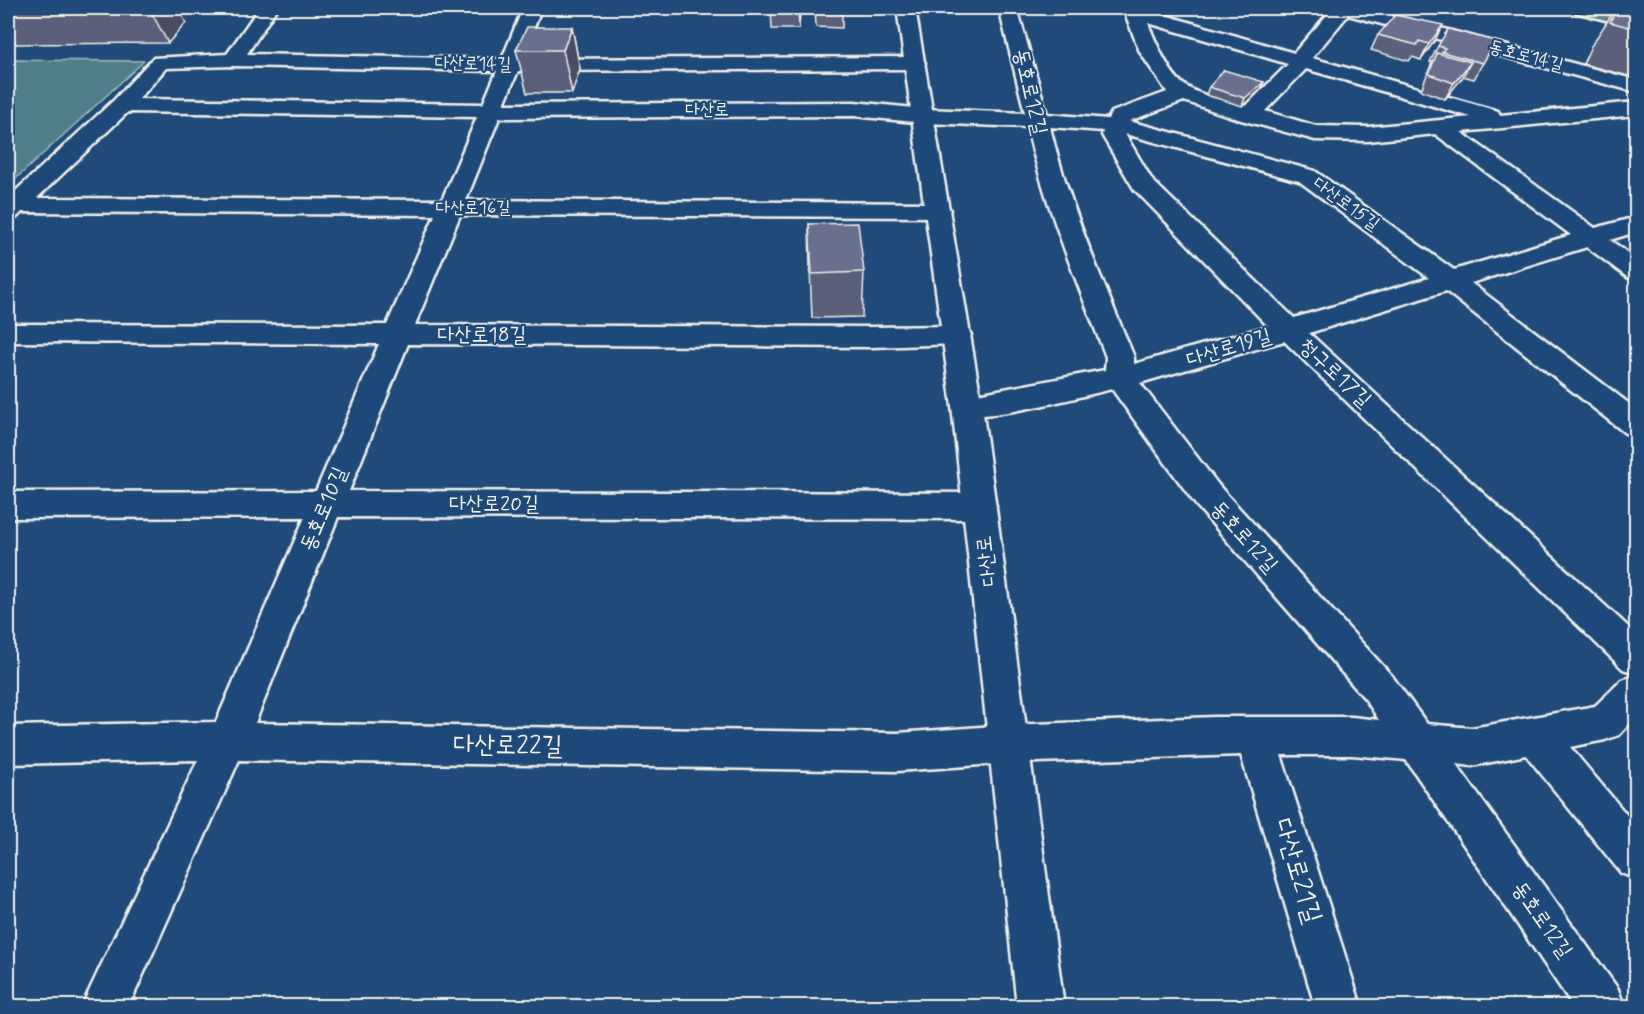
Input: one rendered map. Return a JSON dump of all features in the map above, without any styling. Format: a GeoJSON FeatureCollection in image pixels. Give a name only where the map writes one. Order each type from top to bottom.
{"type":"FeatureCollection","features":[{"type":"Feature","properties":{"kind":"main road"},"geometry":{"type":"LineString","coordinates":[[1582,8],[1636,22]]}},
{"type":"Feature","properties":{"kind":"street"},"geometry":{"type":"LineString","coordinates":[[233,60],[268,8]]}},
{"type":"Feature","properties":{"kind":"street","name":"동호로10길"},"geometry":{"type":"LineString","coordinates":[[105,1006],[228,741],[532,8]]}},
{"type":"Feature","properties":{"kind":"street","name":"다산로"},"geometry":{"type":"LineString","coordinates":[[906,8],[967,406],[1041,1006]]}},
{"type":"Feature","properties":{"kind":"street","name":"동호로12길"},"geometry":{"type":"LineString","coordinates":[[1008,8],[1045,154],[1077,249],[1120,357],[1119,377],[1208,496],[1379,688],[1601,1006]]}},
{"type":"Feature","properties":{"kind":"street","name":"동호로14길"},"geometry":{"type":"LineString","coordinates":[[1250,115],[1297,68],[1304,53],[1344,8],[1636,86]]}},
{"type":"Feature","properties":{"kind":"street"},"geometry":{"type":"LineString","coordinates":[[1133,10],[1506,121]]}},
{"type":"Feature","properties":{"kind":"street"},"geometry":{"type":"LineString","coordinates":[[1133,10],[1150,52],[1175,88],[1250,115],[1315,133],[1368,134],[1636,108]]}},
{"type":"Feature","properties":{"kind":"street","name":"다산로14길"},"geometry":{"type":"LineString","coordinates":[[10,207],[122,105],[160,62],[233,60],[510,64],[915,63]]}},
{"type":"Feature","properties":{"kind":"street"},"geometry":{"type":"LineString","coordinates":[[1117,126],[1120,117],[1185,93]]}},
{"type":"Feature","properties":{"kind":"street"},"geometry":{"type":"LineString","coordinates":[[122,105],[490,111]]}},
{"type":"Feature","properties":{"kind":"street","name":"다산로"},"geometry":{"type":"LineString","coordinates":[[490,111],[854,109],[924,116]]}},
{"type":"Feature","properties":{"kind":"street","name":"다산로15길"},"geometry":{"type":"LineString","coordinates":[[924,116],[1037,121],[1137,129],[1307,176],[1451,281],[1636,425]]}},
{"type":"Feature","properties":{"kind":"street","name":"청구로17길"},"geometry":{"type":"LineString","coordinates":[[1117,126],[1113,135],[1143,184],[1289,330],[1636,657]]}},
{"type":"Feature","properties":{"kind":"street"},"geometry":{"type":"LineString","coordinates":[[1441,128],[1636,272]]}},
{"type":"Feature","properties":{"kind":"street","name":"다산로16길"},"geometry":{"type":"LineString","coordinates":[[10,207],[938,210]]}},
{"type":"Feature","properties":{"kind":"street","name":"다산로19길"},"geometry":{"type":"LineString","coordinates":[[967,406],[1032,396],[1155,370],[1636,224]]}},
{"type":"Feature","properties":{"kind":"street","name":"다산로18길"},"geometry":{"type":"LineString","coordinates":[[8,333],[872,337],[957,335]]}},
{"type":"Feature","properties":{"kind":"street","name":"다산로20길"},"geometry":{"type":"LineString","coordinates":[[8,505],[980,506]]}},
{"type":"Feature","properties":{"kind":"street"},"geometry":{"type":"LineString","coordinates":[[1009,744],[1255,736],[1352,736],[1472,747],[1605,722],[1636,692]]}},
{"type":"Feature","properties":{"kind":"street","name":"다산로21길"},"geometry":{"type":"LineString","coordinates":[[1255,736],[1338,1006]]}},
{"type":"Feature","properties":{"kind":"street"},"geometry":{"type":"LineString","coordinates":[[1535,736],[1636,858]]}},
{"type":"Feature","properties":{"kind":"street","name":"다산로22길"},"geometry":{"type":"LineString","coordinates":[[8,745],[228,741],[897,752],[1009,744]]}},
{"type":"Feature","properties":{"kind":"green space"},"geometry":{"type":"Polygon","coordinates":[[[8,60],[144,61],[8,186],[8,60]]]}},
{"type":"Feature","properties":{"kind":"building"},"geometry":{"type":"Polygon","coordinates":[[[1617,8],[1636,9],[1636,29],[1610,22],[1617,8]]]}},
{"type":"Feature","properties":{"kind":"building"},"geometry":{"type":"Polygon","coordinates":[[[1395,15],[1443,25],[1429,44],[1419,41],[1417,45],[1378,35],[1395,15]]]}},
{"type":"Feature","properties":{"kind":"building"},"geometry":{"type":"Polygon","coordinates":[[[527,27],[572,27],[563,50],[516,50],[527,27]]]}},
{"type":"Feature","properties":{"kind":"building"},"geometry":{"type":"Polygon","coordinates":[[[1448,29],[1495,41],[1483,63],[1442,52],[1445,48],[1438,46],[1448,29]]]}},
{"type":"Feature","properties":{"kind":"building"},"geometry":{"type":"Polygon","coordinates":[[[1437,53],[1471,62],[1454,83],[1429,74],[1437,53]]]}},
{"type":"Feature","properties":{"kind":"building"},"geometry":{"type":"Polygon","coordinates":[[[1224,70],[1264,82],[1245,98],[1209,87],[1224,70]]]}},
{"type":"Feature","properties":{"kind":"building"},"geometry":{"type":"Polygon","coordinates":[[[858,223],[864,272],[812,274],[809,224],[858,223]]]}}]}
